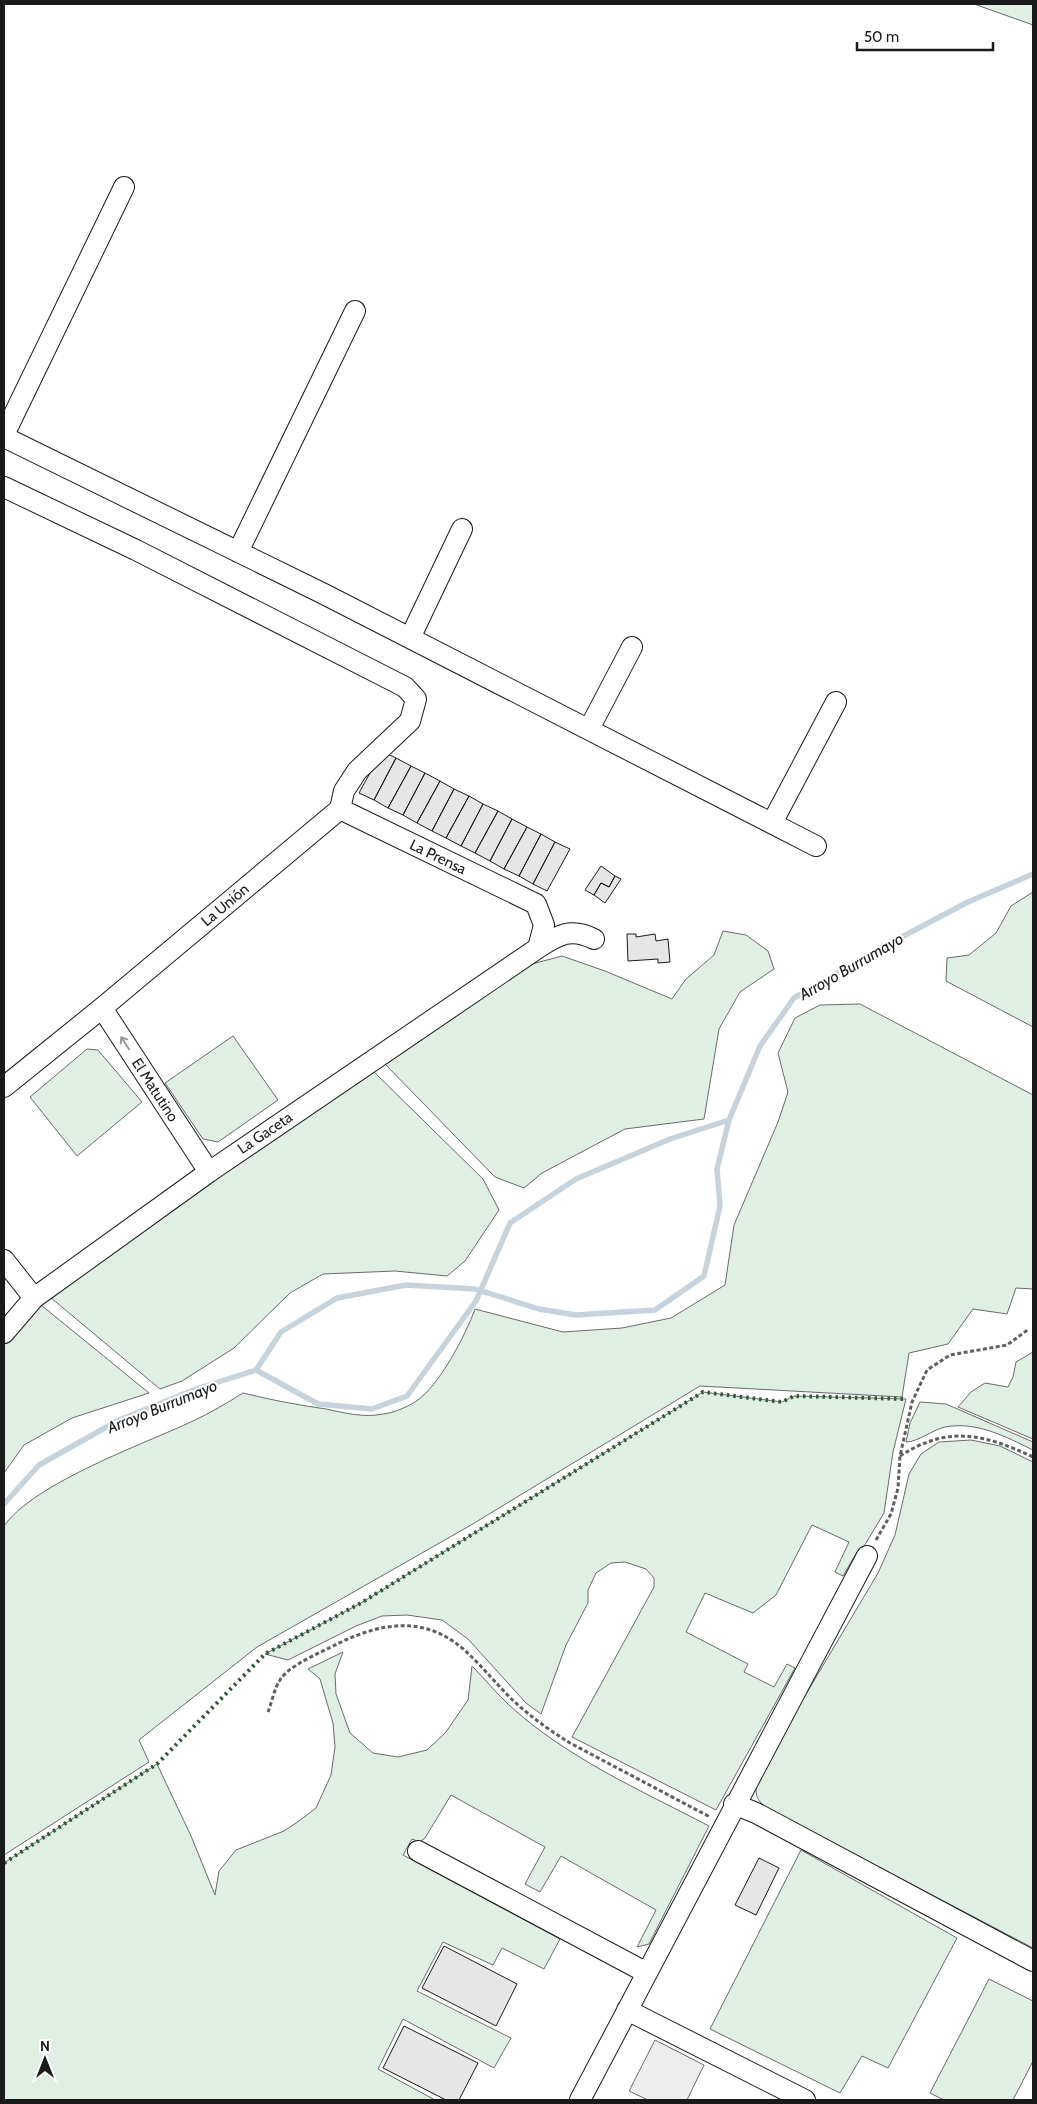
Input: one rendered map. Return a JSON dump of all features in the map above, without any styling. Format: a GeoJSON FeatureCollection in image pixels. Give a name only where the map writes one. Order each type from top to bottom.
{"type":"FeatureCollection","features":[{"type":"Feature","properties":{"kind":"street"},"geometry":{"type":"LineString","coordinates":[[124,188],[4,436],[410,638],[816,846]]}},
{"type":"Feature","properties":{"kind":"street"},"geometry":{"type":"LineString","coordinates":[[238,552],[356,311]]}},
{"type":"Feature","properties":{"kind":"street"},"geometry":{"type":"LineString","coordinates":[[4,487],[136,550],[404,687],[416,699],[410,721],[357,771],[344,791],[340,809]]}},
{"type":"Feature","properties":{"kind":"street"},"geometry":{"type":"LineString","coordinates":[[410,638],[462,529]]}},
{"type":"Feature","properties":{"kind":"street"},"geometry":{"type":"LineString","coordinates":[[589,729],[632,647]]}},
{"type":"Feature","properties":{"kind":"street"},"geometry":{"type":"LineString","coordinates":[[772,823],[836,702]]}},
{"type":"Feature","properties":{"kind":"street","name":"La Prensa"},"geometry":{"type":"LineString","coordinates":[[340,809],[536,904],[544,925],[538,948]]}},
{"type":"Feature","properties":{"kind":"street","name":"La Unión"},"geometry":{"type":"LineString","coordinates":[[4,1087],[102,1008],[340,809]]}},
{"type":"Feature","properties":{"kind":"street","name":"La Gaceta"},"geometry":{"type":"LineString","coordinates":[[4,1333],[34,1298],[209,1172],[538,948],[561,935],[576,932],[594,939]]}},
{"type":"Feature","properties":{"kind":"street","name":"El Matutino"},"geometry":{"type":"LineString","coordinates":[[102,1008],[209,1172]]}},
{"type":"Feature","properties":{"kind":"street"},"geometry":{"type":"LineString","coordinates":[[4,1260],[34,1298]]}},
{"type":"Feature","properties":{"kind":"street"},"geometry":{"type":"LineString","coordinates":[[580,2100],[734,1804],[867,1556]]}},
{"type":"Feature","properties":{"kind":"street"},"geometry":{"type":"LineString","coordinates":[[734,1804],[764,1818],[1033,1961]]}},
{"type":"Feature","properties":{"kind":"street"},"geometry":{"type":"LineString","coordinates":[[418,1851],[646,1973]]}},
{"type":"Feature","properties":{"kind":"street"},"geometry":{"type":"LineString","coordinates":[[627,2010],[805,2100]]}},
{"type":"Feature","properties":{"kind":"path"},"geometry":{"type":"LineString","coordinates":[[867,1556],[891,1514],[898,1488],[900,1456],[912,1402],[927,1370],[950,1355],[1007,1345],[1028,1329]]}},
{"type":"Feature","properties":{"kind":"path"},"geometry":{"type":"LineString","coordinates":[[900,1456],[918,1444],[958,1435],[999,1442],[1033,1457]]}},
{"type":"Feature","properties":{"kind":"path"},"geometry":{"type":"LineString","coordinates":[[268,1712],[280,1679],[302,1661],[347,1640],[379,1628],[410,1625],[434,1630],[461,1647],[518,1704],[557,1735],[724,1824]]}},
{"type":"Feature","properties":{"kind":"green space"},"geometry":{"type":"Polygon","coordinates":[[[974,4],[1033,4],[1033,25],[974,4]]]}},
{"type":"Feature","properties":{"kind":"green space"},"geometry":{"type":"Polygon","coordinates":[[[1033,892],[1033,1027],[946,981],[947,958],[969,955],[996,933],[1011,906],[1033,892]]]}},
{"type":"Feature","properties":{"kind":"green space"},"geometry":{"type":"Polygon","coordinates":[[[723,931],[746,935],[768,951],[774,969],[740,992],[719,1029],[704,1119],[625,1129],[542,1173],[524,1188],[495,1177],[382,1061],[532,964],[562,956],[605,971],[672,999],[686,979],[714,955],[723,931]]]}},
{"type":"Feature","properties":{"kind":"green space"},"geometry":{"type":"Polygon","coordinates":[[[860,1004],[1033,1095],[1033,1289],[1016,1288],[1007,1314],[973,1309],[948,1344],[909,1353],[902,1397],[700,1386],[471,1525],[257,1647],[139,1740],[149,1762],[4,1855],[4,1526],[19,1510],[64,1480],[199,1418],[243,1393],[362,1415],[376,1415],[404,1408],[424,1395],[442,1373],[465,1332],[475,1309],[563,1332],[622,1328],[671,1318],[725,1285],[734,1225],[778,1122],[788,1092],[778,1053],[795,1018],[820,1005],[860,1004]]]}},
{"type":"Feature","properties":{"kind":"green space"},"geometry":{"type":"Polygon","coordinates":[[[233,1036],[278,1100],[218,1142],[203,1139],[165,1083],[233,1036]]]}},
{"type":"Feature","properties":{"kind":"green space"},"geometry":{"type":"Polygon","coordinates":[[[87,1049],[98,1050],[142,1102],[77,1156],[30,1097],[87,1049]]]}},
{"type":"Feature","properties":{"kind":"green space"},"geometry":{"type":"Polygon","coordinates":[[[371,1069],[483,1179],[499,1210],[465,1261],[447,1276],[395,1271],[323,1274],[290,1293],[234,1348],[182,1381],[160,1389],[50,1297],[371,1069]]]}},
{"type":"Feature","properties":{"kind":"green space"},"geometry":{"type":"Polygon","coordinates":[[[41,1305],[149,1393],[72,1418],[24,1445],[4,1473],[4,1342],[41,1305]]]}},
{"type":"Feature","properties":{"kind":"green space"},"geometry":{"type":"Polygon","coordinates":[[[1033,1352],[1033,1439],[958,1407],[971,1392],[985,1383],[1008,1387],[1013,1377],[1016,1362],[1033,1352]]]}},
{"type":"Feature","properties":{"kind":"green space"},"geometry":{"type":"Polygon","coordinates":[[[703,1392],[782,1402],[794,1396],[906,1399],[893,1452],[884,1513],[860,1553],[857,1552],[843,1576],[835,1572],[849,1542],[812,1525],[776,1595],[753,1613],[705,1593],[686,1632],[748,1664],[744,1672],[774,1687],[787,1664],[795,1668],[716,1810],[572,1737],[654,1587],[654,1578],[646,1569],[625,1562],[611,1563],[596,1573],[588,1590],[588,1603],[566,1645],[541,1714],[526,1703],[468,1639],[442,1620],[407,1615],[382,1616],[356,1626],[288,1660],[265,1654],[361,1603],[703,1392]]]}},
{"type":"Feature","properties":{"kind":"green space"},"geometry":{"type":"Polygon","coordinates":[[[920,1402],[946,1404],[1033,1442],[1033,1450],[991,1431],[968,1426],[945,1427],[906,1442],[910,1423],[920,1402]]]}},
{"type":"Feature","properties":{"kind":"green space"},"geometry":{"type":"Polygon","coordinates":[[[971,1440],[1000,1446],[1033,1462],[1033,1948],[772,1811],[760,1802],[756,1793],[762,1768],[878,1573],[895,1535],[909,1474],[921,1454],[939,1442],[971,1440]]]}},
{"type":"Feature","properties":{"kind":"green space"},"geometry":{"type":"Polygon","coordinates":[[[343,1652],[335,1674],[336,1694],[350,1733],[373,1753],[398,1757],[427,1750],[446,1732],[468,1700],[472,1666],[509,1705],[555,1741],[605,1772],[709,1826],[649,1944],[637,1947],[656,1910],[561,1856],[540,1892],[525,1884],[545,1847],[451,1795],[425,1838],[420,1842],[412,1839],[403,1855],[560,1939],[544,1969],[502,1948],[493,1965],[443,1942],[417,1991],[511,2038],[494,2068],[403,2019],[378,2069],[435,2100],[4,2100],[4,1863],[157,1764],[191,1836],[215,1895],[219,1871],[236,1850],[284,1831],[316,1808],[331,1775],[335,1747],[333,1723],[320,1679],[308,1669],[343,1652]]]}},
{"type":"Feature","properties":{"kind":"green space"},"geometry":{"type":"Polygon","coordinates":[[[801,1850],[957,1938],[888,2068],[862,2056],[840,2093],[710,2029],[801,1850]]]}},
{"type":"Feature","properties":{"kind":"green space"},"geometry":{"type":"Polygon","coordinates":[[[989,1979],[1033,2001],[1033,2061],[1013,2100],[944,2100],[930,2093],[989,1979]]]}},
{"type":"Feature","properties":{"kind":"shaded area"},"geometry":{"type":"Polygon","coordinates":[[[655,2040],[704,2065],[687,2100],[648,2100],[629,2091],[655,2040]]]}},
{"type":"Feature","properties":{"kind":"building"},"geometry":{"type":"Polygon","coordinates":[[[382,751],[396,758],[374,800],[359,793],[382,751]]]}},
{"type":"Feature","properties":{"kind":"building"},"geometry":{"type":"Polygon","coordinates":[[[396,758],[411,766],[388,808],[374,800],[396,758]]]}},
{"type":"Feature","properties":{"kind":"building"},"geometry":{"type":"Polygon","coordinates":[[[411,766],[425,773],[403,815],[388,808],[411,766]]]}},
{"type":"Feature","properties":{"kind":"building"},"geometry":{"type":"Polygon","coordinates":[[[425,773],[440,781],[417,823],[403,815],[425,773]]]}},
{"type":"Feature","properties":{"kind":"building"},"geometry":{"type":"Polygon","coordinates":[[[440,781],[454,789],[432,831],[417,823],[440,781]]]}},
{"type":"Feature","properties":{"kind":"building"},"geometry":{"type":"Polygon","coordinates":[[[454,789],[469,796],[446,838],[432,831],[454,789]]]}},
{"type":"Feature","properties":{"kind":"building"},"geometry":{"type":"Polygon","coordinates":[[[469,796],[483,804],[461,846],[446,838],[469,796]]]}},
{"type":"Feature","properties":{"kind":"building"},"geometry":{"type":"Polygon","coordinates":[[[483,804],[498,811],[475,853],[461,846],[483,804]]]}},
{"type":"Feature","properties":{"kind":"building"},"geometry":{"type":"Polygon","coordinates":[[[498,811],[512,819],[490,861],[475,853],[498,811]]]}},
{"type":"Feature","properties":{"kind":"building"},"geometry":{"type":"Polygon","coordinates":[[[512,819],[527,827],[504,869],[490,861],[512,819]]]}},
{"type":"Feature","properties":{"kind":"building"},"geometry":{"type":"Polygon","coordinates":[[[527,827],[541,834],[519,876],[504,869],[527,827]]]}},
{"type":"Feature","properties":{"kind":"building"},"geometry":{"type":"Polygon","coordinates":[[[541,834],[555,842],[533,884],[519,876],[541,834]]]}},
{"type":"Feature","properties":{"kind":"building"},"geometry":{"type":"Polygon","coordinates":[[[555,842],[570,849],[547,891],[533,884],[555,842]]]}},
{"type":"Feature","properties":{"kind":"building"},"geometry":{"type":"Polygon","coordinates":[[[601,866],[615,876],[609,887],[601,883],[594,895],[585,890],[601,866]]]}},
{"type":"Feature","properties":{"kind":"building"},"geometry":{"type":"Polygon","coordinates":[[[615,876],[621,879],[605,903],[594,895],[601,883],[609,887],[615,876]]]}},
{"type":"Feature","properties":{"kind":"building"},"geometry":{"type":"Polygon","coordinates":[[[627,934],[636,934],[636,937],[655,934],[656,941],[668,939],[670,962],[658,963],[658,959],[628,961],[627,934]]]}},
{"type":"Feature","properties":{"kind":"building"},"geometry":{"type":"Polygon","coordinates":[[[759,1858],[779,1868],[756,1915],[735,1905],[759,1858]]]}},
{"type":"Feature","properties":{"kind":"building"},"geometry":{"type":"Polygon","coordinates":[[[444,1946],[517,1984],[496,2026],[422,1988],[444,1946]]]}},
{"type":"Feature","properties":{"kind":"building"},"geometry":{"type":"Polygon","coordinates":[[[404,2026],[478,2063],[459,2100],[446,2100],[383,2068],[404,2026]]]}},
{"type":"Feature","properties":{"kind":"waterway","name":"Arroyo Burrumayo"},"geometry":{"type":"LineString","coordinates":[[4,1504],[39,1465],[119,1420],[196,1389],[256,1370],[318,1404],[372,1409],[407,1396],[476,1301],[510,1223],[576,1179],[670,1139],[729,1120],[760,1046],[794,998],[892,942],[968,902],[1033,874]]}},
{"type":"Feature","properties":{"kind":"waterway","name":"Arroyo Burrumayo"},"geometry":{"type":"LineString","coordinates":[[256,1370],[281,1332],[337,1298],[406,1285],[475,1289],[539,1309],[576,1315],[655,1310],[704,1276],[720,1206],[717,1169],[729,1120]]}},
{"type":"Feature","properties":{"kind":"hedge"},"geometry":{"type":"LineString","coordinates":[[4,1863],[157,1764],[265,1654],[361,1603],[703,1392],[782,1402],[794,1396],[906,1399]]}}]}
